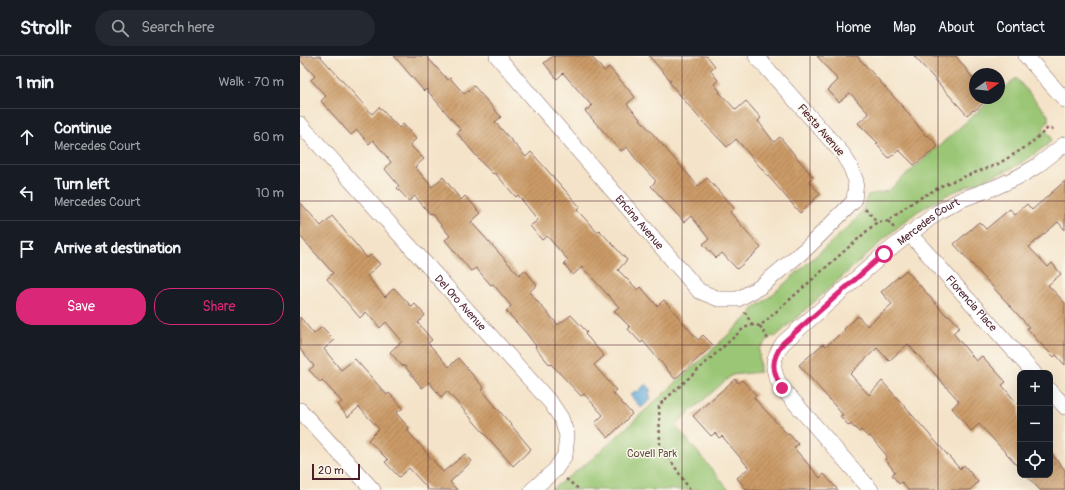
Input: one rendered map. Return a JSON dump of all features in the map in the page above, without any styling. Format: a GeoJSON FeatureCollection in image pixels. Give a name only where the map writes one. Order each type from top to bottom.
{"type":"FeatureCollection","features":[{"type":"Feature","properties":{"kind":"street","name":"Encina Avenue"},"geometry":{"type":"LineString","coordinates":[[497,56],[699,291],[719,299],[738,299],[760,287],[808,247]]}},
{"type":"Feature","properties":{"kind":"street","name":"Fiesta Avenue"},"geometry":{"type":"LineString","coordinates":[[756,56],[842,153],[856,180],[854,201],[808,247]]}},
{"type":"Feature","properties":{"kind":"street"},"geometry":{"type":"LineString","coordinates":[[1026,56],[1065,100]]}},
{"type":"Feature","properties":{"kind":"street","name":"Del Oro Avenue"},"geometry":{"type":"LineString","coordinates":[[300,124],[551,403],[562,418],[567,435],[565,455],[555,470],[532,490]]}},
{"type":"Feature","properties":{"kind":"street","name":"Mercedes Court"},"geometry":{"type":"LineString","coordinates":[[871,490],[782,388],[776,377],[774,369],[774,360],[777,352],[783,343],[884,254],[909,233],[938,212],[960,200],[996,187],[1037,166],[1065,144]]}},
{"type":"Feature","properties":{"kind":"street","name":"Florencia Place"},"geometry":{"type":"LineString","coordinates":[[909,233],[1031,370]]}},
{"type":"Feature","properties":{"kind":"street"},"geometry":{"type":"LineString","coordinates":[[1053,393],[1065,407]]}},
{"type":"Feature","properties":{"kind":"street"},"geometry":{"type":"LineString","coordinates":[[300,410],[373,490]]}},
{"type":"Feature","properties":{"kind":"green space","name":"Covell Park"},"geometry":{"type":"Polygon","coordinates":[[[1016,78],[1048,115],[1046,125],[1043,128],[1051,136],[1051,140],[1047,145],[1025,161],[1008,170],[951,193],[918,211],[892,232],[775,337],[772,336],[759,349],[760,372],[732,375],[675,425],[729,490],[551,490],[592,459],[751,314],[752,310],[766,300],[854,222],[861,212],[868,195],[888,191],[986,104],[1005,104],[1005,88],[1016,78]]]}},
{"type":"Feature","properties":{"kind":"water"},"geometry":{"type":"Polygon","coordinates":[[[646,384],[651,389],[649,393],[651,399],[641,408],[630,395],[635,391],[637,392],[646,384]]]}},
{"type":"Feature","properties":{"kind":"building"},"geometry":{"type":"Polygon","coordinates":[[[300,56],[320,56],[372,114],[379,107],[399,128],[403,124],[416,139],[410,145],[424,159],[415,167],[432,187],[443,177],[461,200],[465,196],[481,213],[471,222],[519,275],[525,270],[537,285],[529,292],[558,325],[571,315],[587,332],[585,334],[604,356],[594,365],[616,390],[613,393],[632,414],[608,438],[595,423],[603,415],[584,394],[581,396],[551,364],[550,365],[535,347],[536,346],[527,334],[506,311],[511,306],[493,284],[491,285],[476,268],[471,271],[445,240],[450,236],[415,196],[409,201],[397,188],[399,186],[385,169],[391,162],[373,140],[369,144],[357,130],[351,135],[321,101],[326,96],[311,80],[315,76],[300,60],[300,56]]]}},
{"type":"Feature","properties":{"kind":"building"},"geometry":{"type":"Polygon","coordinates":[[[394,56],[426,56],[448,80],[450,78],[464,94],[474,86],[501,117],[495,122],[526,157],[531,152],[580,207],[577,210],[597,232],[599,230],[627,260],[618,270],[638,290],[641,287],[657,306],[664,300],[698,340],[703,335],[713,345],[675,379],[643,341],[641,343],[628,329],[630,327],[614,311],[619,307],[582,267],[573,275],[564,264],[568,260],[547,236],[542,240],[530,226],[538,220],[518,195],[516,197],[495,173],[493,174],[484,165],[457,133],[461,130],[426,89],[424,91],[394,56]]]}},
{"type":"Feature","properties":{"kind":"building"},"geometry":{"type":"Polygon","coordinates":[[[553,56],[591,56],[604,71],[609,67],[635,97],[627,104],[698,186],[707,178],[734,208],[730,212],[761,248],[737,269],[722,253],[716,258],[703,244],[709,239],[691,216],[684,222],[651,186],[656,181],[638,162],[627,147],[621,151],[585,111],[592,106],[563,73],[557,79],[544,63],[553,56]]]}},
{"type":"Feature","properties":{"kind":"building"},"geometry":{"type":"Polygon","coordinates":[[[649,56],[707,56],[715,66],[710,70],[718,80],[714,84],[720,91],[719,92],[736,110],[746,101],[761,118],[758,121],[774,142],[780,137],[813,177],[809,181],[820,194],[800,213],[736,139],[727,147],[701,120],[669,82],[671,81],[649,56]]]}},
{"type":"Feature","properties":{"kind":"building"},"geometry":{"type":"Polygon","coordinates":[[[817,56],[857,56],[903,107],[926,136],[928,135],[938,146],[936,147],[937,148],[914,165],[899,150],[889,158],[876,144],[878,143],[858,123],[869,114],[850,93],[839,102],[828,90],[838,80],[817,56]]]}},
{"type":"Feature","properties":{"kind":"building"},"geometry":{"type":"Polygon","coordinates":[[[914,56],[956,56],[969,73],[969,104],[982,104],[967,115],[914,56]]]}},
{"type":"Feature","properties":{"kind":"building"},"geometry":{"type":"Polygon","coordinates":[[[1065,181],[1065,230],[1058,222],[1029,247],[1048,267],[1052,263],[1061,274],[1048,285],[1065,303],[1065,365],[1056,355],[1054,357],[1038,341],[1027,328],[1029,327],[954,244],[979,222],[986,229],[1010,209],[1015,215],[1027,204],[1032,210],[1065,181]]]}},
{"type":"Feature","properties":{"kind":"building"},"geometry":{"type":"Polygon","coordinates":[[[300,202],[321,226],[332,216],[367,258],[371,255],[380,264],[367,276],[385,297],[394,288],[412,307],[415,304],[425,315],[418,323],[432,340],[428,343],[449,367],[458,358],[484,388],[482,390],[531,449],[513,466],[447,391],[441,397],[429,382],[422,388],[404,365],[403,367],[390,352],[402,341],[386,322],[380,328],[366,312],[360,318],[327,279],[333,273],[300,236],[300,202]]]}},
{"type":"Feature","properties":{"kind":"building"},"geometry":{"type":"Polygon","coordinates":[[[906,270],[947,316],[949,315],[960,327],[953,333],[976,361],[982,356],[1006,382],[1002,385],[1017,403],[1017,465],[979,424],[971,431],[952,408],[959,401],[908,344],[889,361],[877,348],[850,374],[869,395],[882,381],[960,469],[964,465],[978,482],[970,490],[908,490],[902,482],[899,484],[892,475],[895,472],[885,459],[887,456],[870,436],[868,437],[861,430],[859,432],[851,424],[849,426],[840,416],[843,415],[799,365],[823,344],[826,346],[845,330],[844,329],[858,316],[867,326],[892,304],[881,292],[906,270]]]}},
{"type":"Feature","properties":{"kind":"building"},"geometry":{"type":"Polygon","coordinates":[[[300,317],[314,334],[322,327],[335,340],[324,349],[341,370],[355,359],[387,395],[389,393],[403,408],[396,413],[409,428],[407,430],[443,472],[465,454],[472,461],[450,482],[457,490],[429,490],[409,468],[399,477],[385,462],[388,460],[368,440],[379,429],[359,407],[348,417],[338,405],[342,402],[322,380],[320,382],[309,370],[314,366],[300,349],[300,317]]]}},
{"type":"Feature","properties":{"kind":"building"},"geometry":{"type":"Polygon","coordinates":[[[735,379],[738,383],[742,380],[756,395],[754,398],[798,444],[794,448],[820,478],[824,474],[838,490],[747,490],[737,478],[749,468],[722,436],[719,438],[715,433],[711,436],[693,416],[735,379]]]}},
{"type":"Feature","properties":{"kind":"building"},"geometry":{"type":"Polygon","coordinates":[[[1053,456],[1065,470],[1065,490],[1040,490],[1029,478],[1053,478],[1053,456]]]}},
{"type":"Feature","properties":{"kind":"route"},"geometry":{"type":"LineString","coordinates":[[782,388],[776,377],[774,360],[783,343],[884,254]]}}]}
